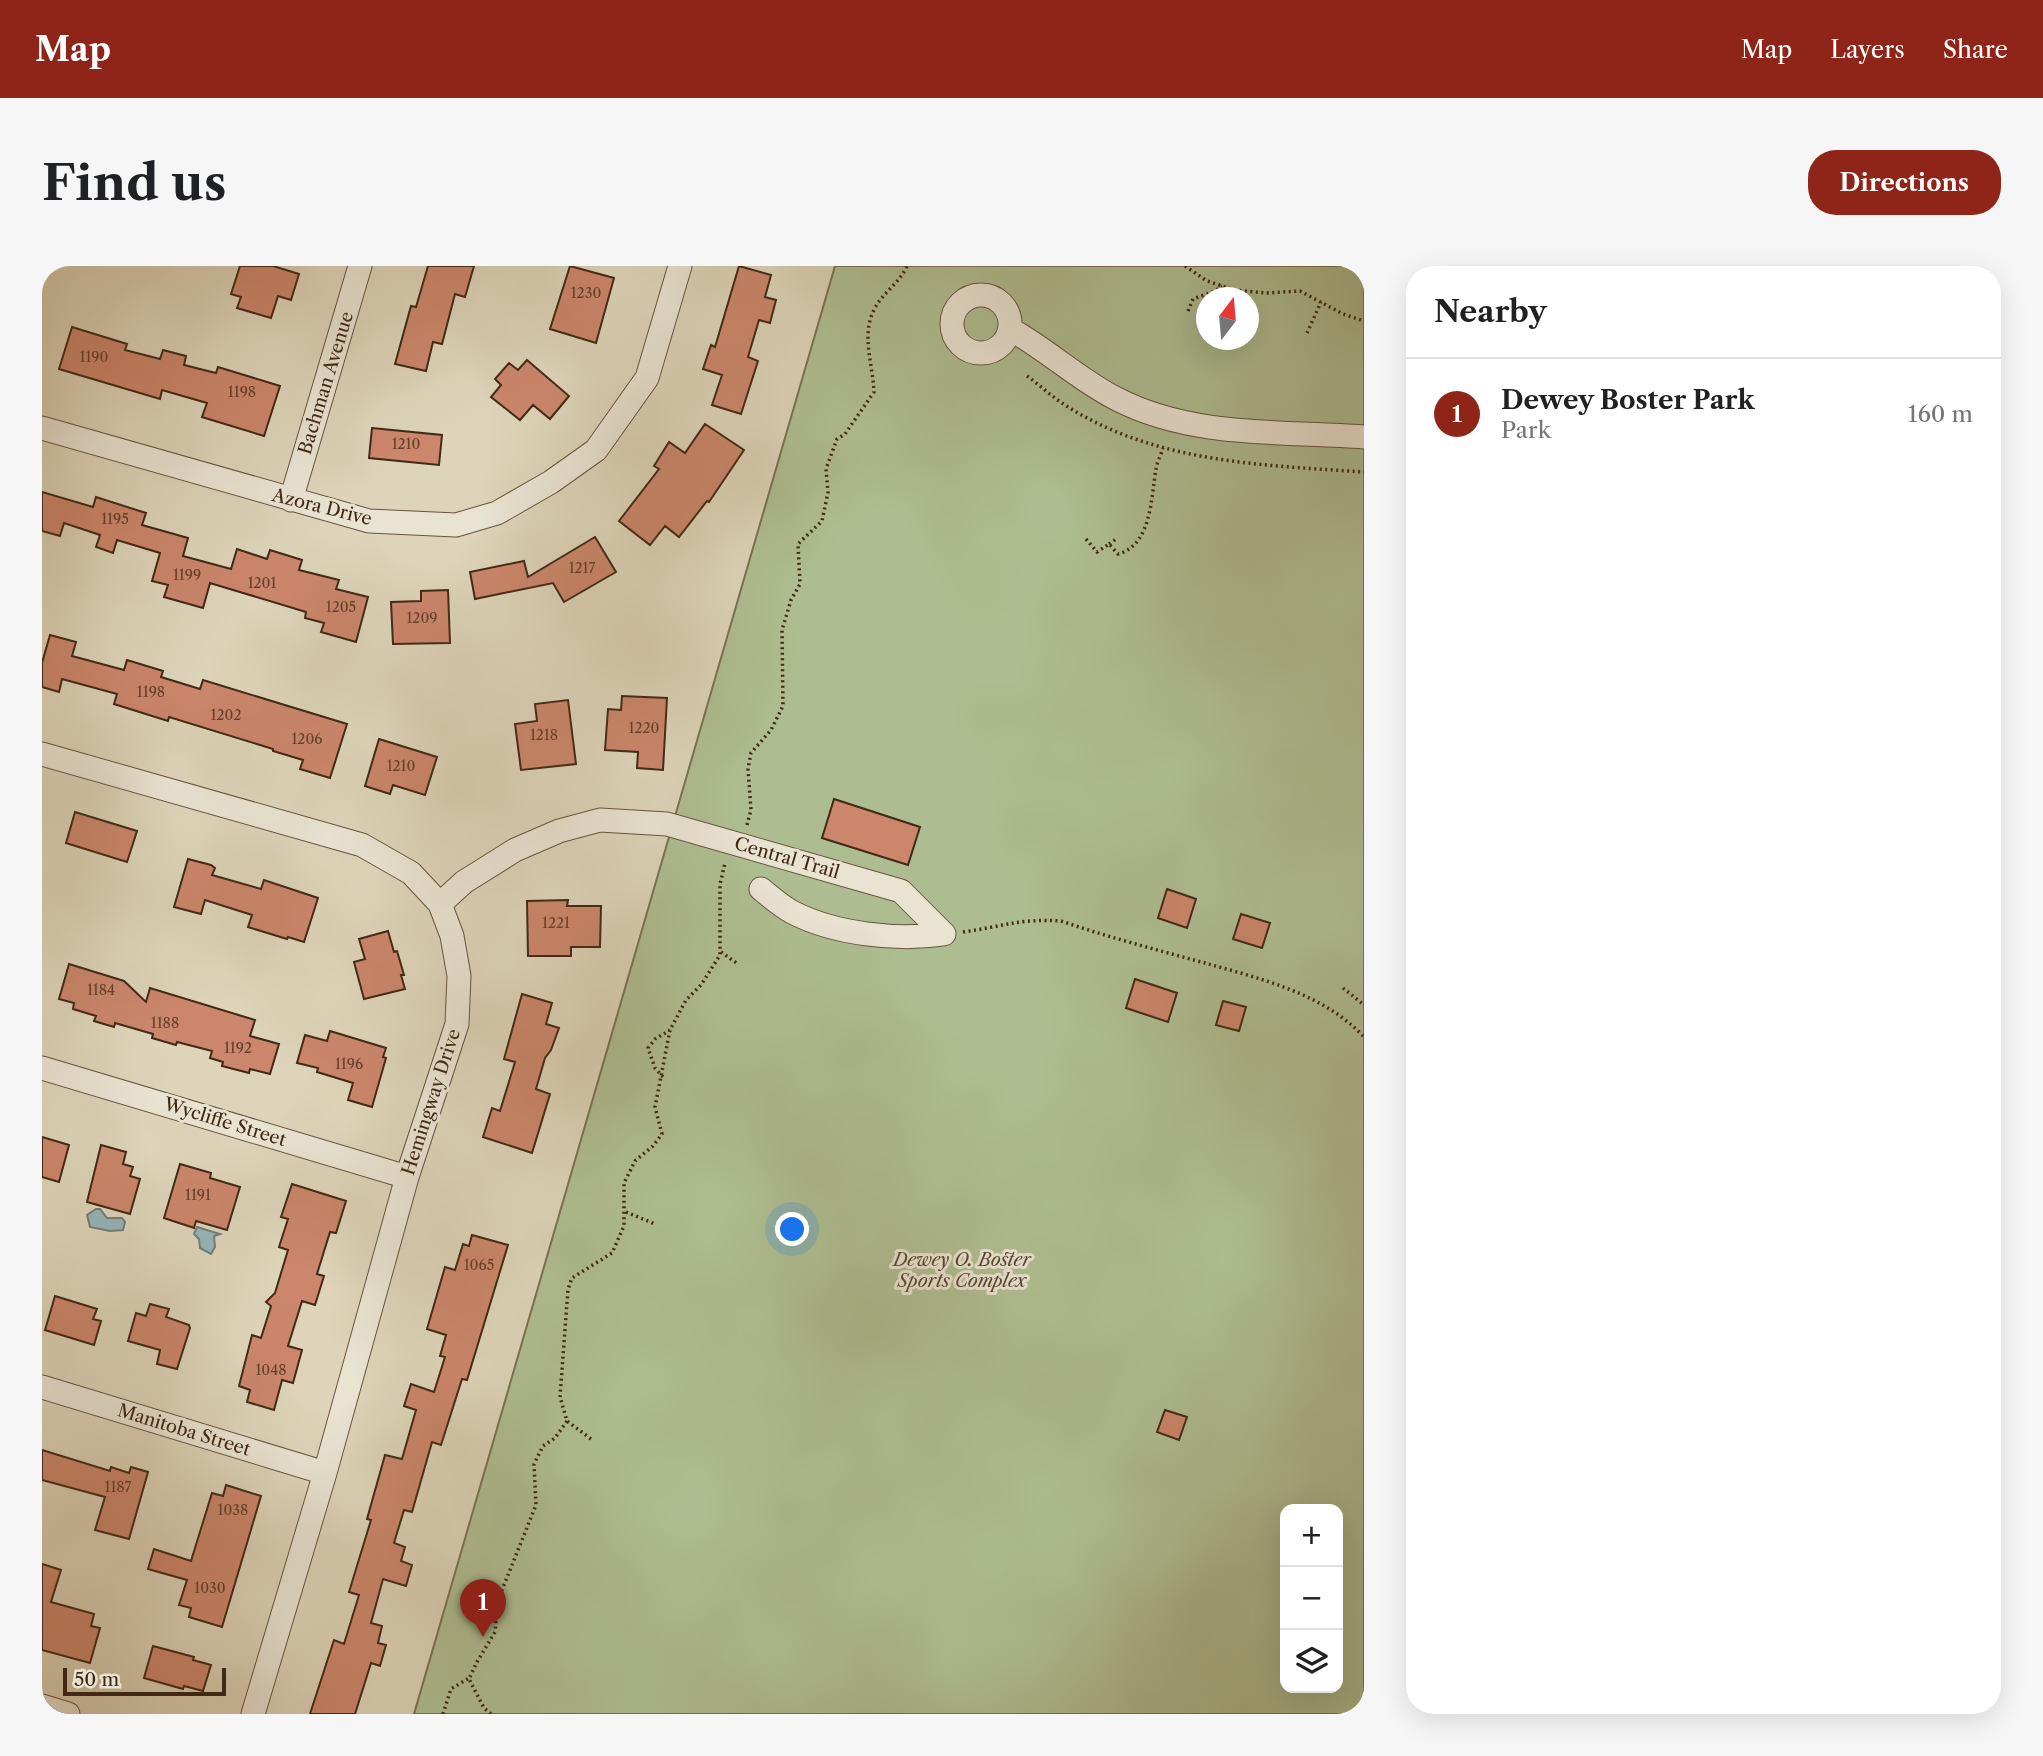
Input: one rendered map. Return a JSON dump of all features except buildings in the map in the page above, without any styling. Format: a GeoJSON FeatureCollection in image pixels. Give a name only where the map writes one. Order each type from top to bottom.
{"type":"FeatureCollection","features":[{"type":"Feature","properties":{"kind":"street","name":"Bachman Avenue"},"geometry":{"type":"LineString","coordinates":[[291,500],[360,266]]}},
{"type":"Feature","properties":{"kind":"street","name":"Azora Drive"},"geometry":{"type":"LineString","coordinates":[[42,428],[369,522],[456,525],[497,513],[551,482],[596,450],[647,379],[680,266]]}},
{"type":"Feature","properties":{"kind":"street"},"geometry":{"type":"LineString","coordinates":[[1010,330],[1040,345],[1118,400],[1160,416],[1212,427],[1364,436]]}},
{"type":"Feature","properties":{"kind":"street","name":"Hemingway Drive"},"geometry":{"type":"LineString","coordinates":[[42,754],[362,845],[411,873],[440,904],[452,936],[459,976],[457,1024],[407,1177],[325,1473],[253,1714]]}},
{"type":"Feature","properties":{"kind":"street","name":"Central Trail"},"geometry":{"type":"LineString","coordinates":[[440,904],[464,882],[515,850],[559,831],[600,820],[667,824],[901,891],[944,934]]}},
{"type":"Feature","properties":{"kind":"street","name":"Central Trail"},"geometry":{"type":"LineString","coordinates":[[761,889],[790,911],[822,925],[857,932],[920,937],[944,934]]}},
{"type":"Feature","properties":{"kind":"street","name":"Wycliffe Street"},"geometry":{"type":"LineString","coordinates":[[42,1068],[407,1177]]}},
{"type":"Feature","properties":{"kind":"street","name":"Manitoba Street"},"geometry":{"type":"LineString","coordinates":[[42,1387],[325,1473]]}},
{"type":"Feature","properties":{"kind":"street"},"geometry":{"type":"LineString","coordinates":[[42,1706],[68,1714]]}},
{"type":"Feature","properties":{"kind":"path"},"geometry":{"type":"LineString","coordinates":[[744,832],[751,810],[748,769],[751,752],[771,730],[783,706],[782,630],[791,600],[800,584],[798,544],[822,521],[828,492],[826,469],[837,439],[845,433],[874,392],[867,332],[874,309],[902,279],[907,266]]}},
{"type":"Feature","properties":{"kind":"path"},"geometry":{"type":"LineString","coordinates":[[1185,266],[1207,281],[1234,290],[1266,293],[1300,291],[1343,314],[1364,321]]}},
{"type":"Feature","properties":{"kind":"path"},"geometry":{"type":"LineString","coordinates":[[1188,311],[1193,299],[1222,286]]}},
{"type":"Feature","properties":{"kind":"path"},"geometry":{"type":"LineString","coordinates":[[1307,333],[1321,302]]}},
{"type":"Feature","properties":{"kind":"path"},"geometry":{"type":"LineString","coordinates":[[1109,544],[1118,554],[1127,552],[1136,543],[1150,514],[1156,467],[1163,449]]}},
{"type":"Feature","properties":{"kind":"path"},"geometry":{"type":"LineString","coordinates":[[1086,539],[1097,552],[1116,539]]}},
{"type":"Feature","properties":{"kind":"path"},"geometry":{"type":"LineString","coordinates":[[591,1439],[567,1422],[560,1397],[568,1289],[572,1278],[612,1253],[624,1226],[624,1183],[635,1161],[653,1146],[662,1134],[655,1107],[663,1077],[670,1030],[685,1000],[701,985],[721,952],[719,884],[727,855]]}},
{"type":"Feature","properties":{"kind":"path"},"geometry":{"type":"LineString","coordinates":[[944,934],[1024,920],[1061,921],[1254,977],[1307,997],[1333,1010],[1364,1037]]}},
{"type":"Feature","properties":{"kind":"path"},"geometry":{"type":"LineString","coordinates":[[721,952],[738,964]]}},
{"type":"Feature","properties":{"kind":"path"},"geometry":{"type":"LineString","coordinates":[[1343,988],[1364,1005]]}},
{"type":"Feature","properties":{"kind":"path"},"geometry":{"type":"LineString","coordinates":[[1359,1031],[1364,1024]]}},
{"type":"Feature","properties":{"kind":"path"},"geometry":{"type":"LineString","coordinates":[[663,1077],[655,1068],[648,1048],[655,1038],[670,1030]]}},
{"type":"Feature","properties":{"kind":"path"},"geometry":{"type":"LineString","coordinates":[[626,1212],[655,1224]]}},
{"type":"Feature","properties":{"kind":"path"},"geometry":{"type":"LineString","coordinates":[[443,1714],[451,1689],[470,1676],[495,1632],[498,1600],[536,1505],[534,1464],[543,1446],[555,1438],[567,1422]]}},
{"type":"Feature","properties":{"kind":"path"},"geometry":{"type":"LineString","coordinates":[[470,1676],[469,1679],[484,1708],[491,1714]]}},
{"type":"Feature","properties":{"kind":"green space","name":"Dewey O. Boster Sports Complex"},"geometry":{"type":"Polygon","coordinates":[[[835,266],[1364,266],[1364,1714],[414,1714],[835,266]]]}},
{"type":"Feature","properties":{"kind":"water"},"geometry":{"type":"Polygon","coordinates":[[[100,1209],[107,1218],[122,1218],[125,1222],[123,1230],[110,1231],[90,1227],[87,1215],[100,1209]]]}},
{"type":"Feature","properties":{"kind":"water"},"geometry":{"type":"Polygon","coordinates":[[[197,1227],[220,1234],[214,1236],[215,1247],[211,1254],[200,1248],[199,1239],[194,1234],[197,1227]]]}},
{"type":"Feature","properties":{"kind":"place","name":"Dewey Boster Park"},"geometry":{"type":"Point","coordinates":[483,1637]}}]}
